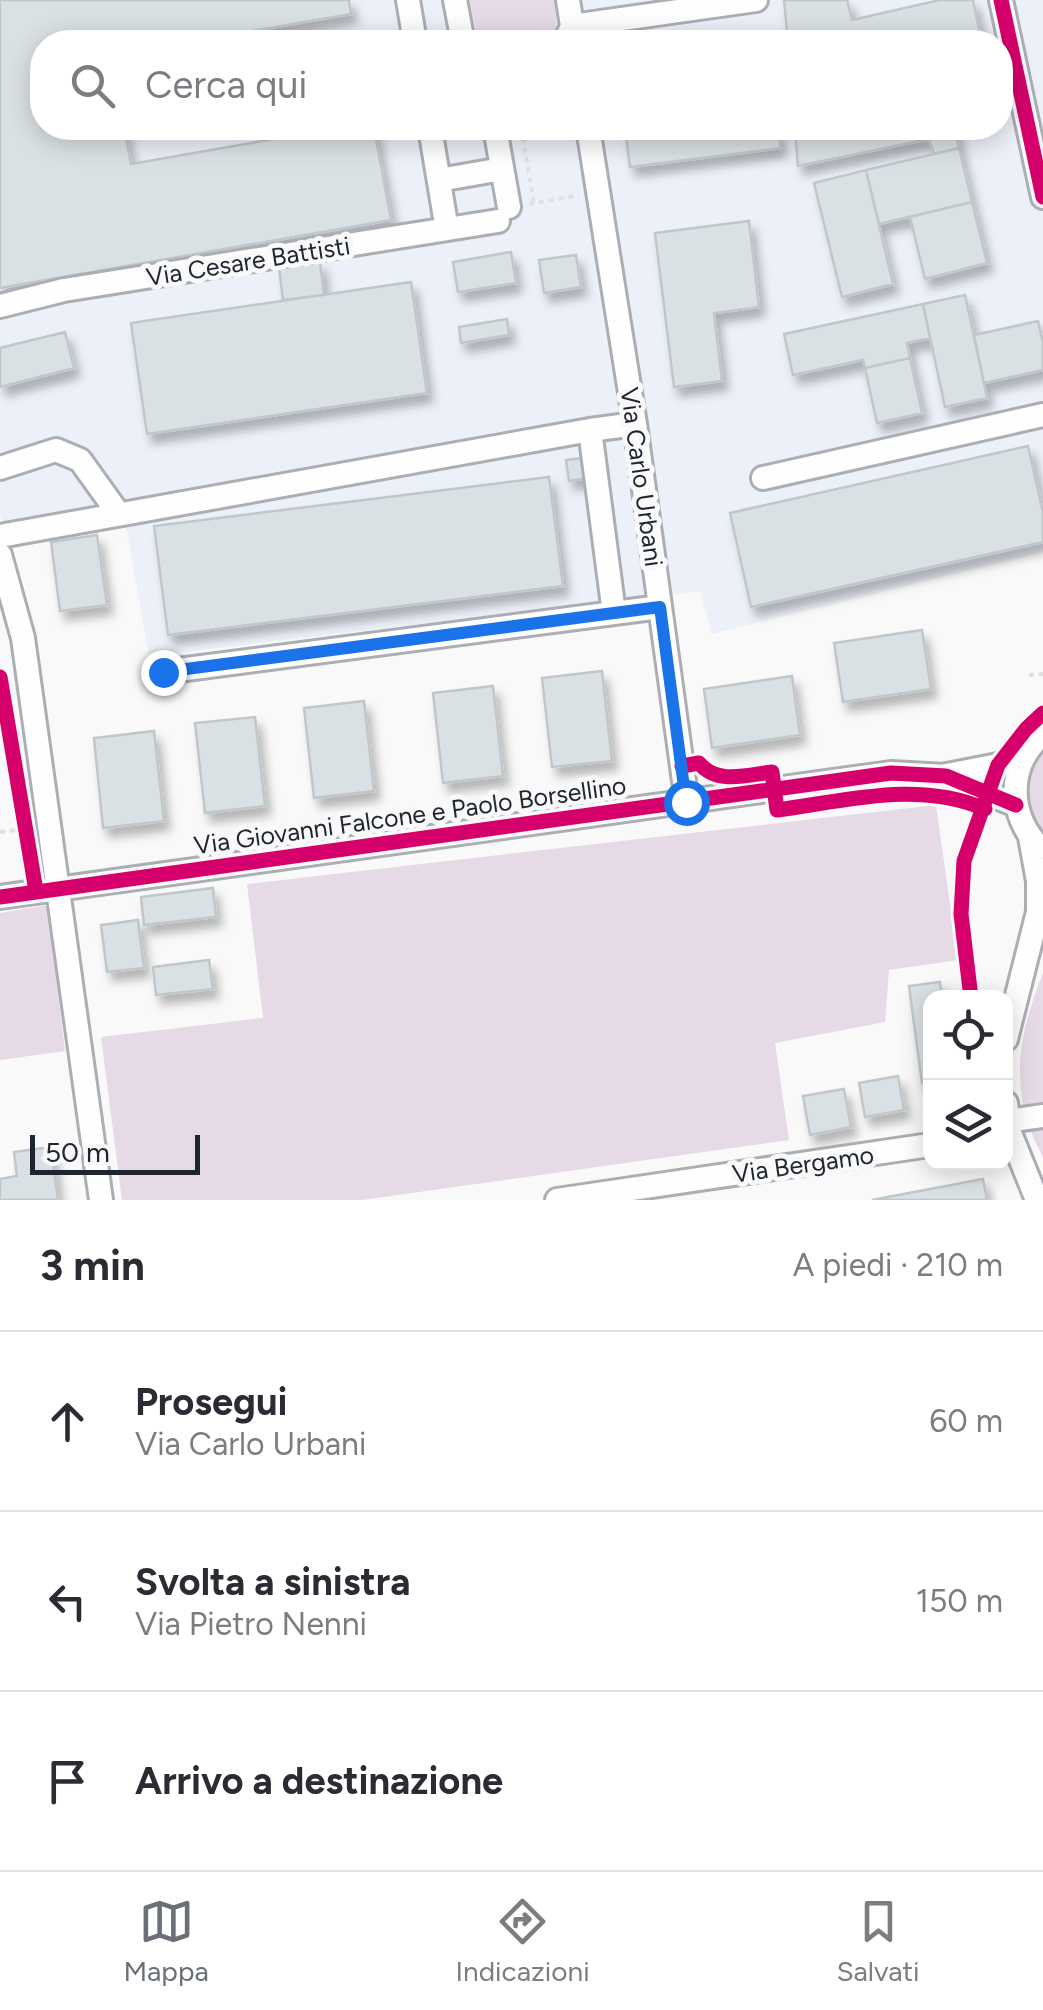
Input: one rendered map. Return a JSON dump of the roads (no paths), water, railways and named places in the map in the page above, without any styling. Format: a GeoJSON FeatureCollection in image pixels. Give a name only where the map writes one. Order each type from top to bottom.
{"type":"FeatureCollection","features":[{"type":"Feature","properties":{"kind":"street"},"geometry":{"type":"LineString","coordinates":[[408,0],[413,30]]}},
{"type":"Feature","properties":{"kind":"street"},"geometry":{"type":"LineString","coordinates":[[455,0],[461,30]]}},
{"type":"Feature","properties":{"kind":"street"},"geometry":{"type":"LineString","coordinates":[[568,0],[570,30]]}},
{"type":"Feature","properties":{"kind":"street"},"geometry":{"type":"LineString","coordinates":[[605,30],[756,0]]}},
{"type":"Feature","properties":{"kind":"street"},"geometry":{"type":"LineString","coordinates":[[1001,0],[1007,30]]}},
{"type":"Feature","properties":{"kind":"street"},"geometry":{"type":"LineString","coordinates":[[1013,56],[1043,197]]}},
{"type":"Feature","properties":{"kind":"street"},"geometry":{"type":"LineString","coordinates":[[432,140],[445,218]]}},
{"type":"Feature","properties":{"kind":"street"},"geometry":{"type":"LineString","coordinates":[[440,180],[502,168],[497,140]]}},
{"type":"Feature","properties":{"kind":"street"},"geometry":{"type":"LineString","coordinates":[[578,140],[592,152]]}},
{"type":"Feature","properties":{"kind":"street","name":"Via Carlo Urbani"},"geometry":{"type":"LineString","coordinates":[[590,140],[636,424],[686,802]]}},
{"type":"Feature","properties":{"kind":"street","name":"Via Cesare Battisti"},"geometry":{"type":"LineString","coordinates":[[0,306],[64,290],[503,214],[502,168]]}},
{"type":"Feature","properties":{"kind":"street"},"geometry":{"type":"LineString","coordinates":[[763,478],[1043,415]]}},
{"type":"Feature","properties":{"kind":"street"},"geometry":{"type":"LineString","coordinates":[[0,536],[636,424]]}},
{"type":"Feature","properties":{"kind":"street"},"geometry":{"type":"LineString","coordinates":[[590,430],[614,613]]}},
{"type":"Feature","properties":{"kind":"street"},"geometry":{"type":"LineString","coordinates":[[0,468],[56,450],[80,460],[118,513]]}},
{"type":"Feature","properties":{"kind":"street"},"geometry":{"type":"LineString","coordinates":[[0,555],[6,591],[23,638],[102,1200]]}},
{"type":"Feature","properties":{"kind":"street"},"geometry":{"type":"LineString","coordinates":[[163,672],[660,607]]}},
{"type":"Feature","properties":{"kind":"street"},"geometry":{"type":"LineString","coordinates":[[1013,1008],[1038,912],[1036,844],[1016,805],[1016,778],[1025,754],[1043,734]]}},
{"type":"Feature","properties":{"kind":"street","name":"Via Giovanni Falcone e Paolo Borsellino"},"geometry":{"type":"LineString","coordinates":[[58,888],[892,773],[946,776],[998,766],[1025,754]]}},
{"type":"Feature","properties":{"kind":"street","name":"Via Giovanni Falcone e Paolo Borsellino"},"geometry":{"type":"LineString","coordinates":[[946,776],[1016,805]]}},
{"type":"Feature","properties":{"kind":"street"},"geometry":{"type":"LineString","coordinates":[[0,897],[58,888]]}},
{"type":"Feature","properties":{"kind":"street"},"geometry":{"type":"LineString","coordinates":[[1028,958],[1043,936]]}},
{"type":"Feature","properties":{"kind":"street"},"geometry":{"type":"LineString","coordinates":[[1013,1122],[1043,1116]]}},
{"type":"Feature","properties":{"kind":"street"},"geometry":{"type":"LineString","coordinates":[[1013,1138],[1038,1200]]}},
{"type":"Feature","properties":{"kind":"street","name":"Via Bergamo"},"geometry":{"type":"LineString","coordinates":[[557,1200],[923,1146]]}}]}
